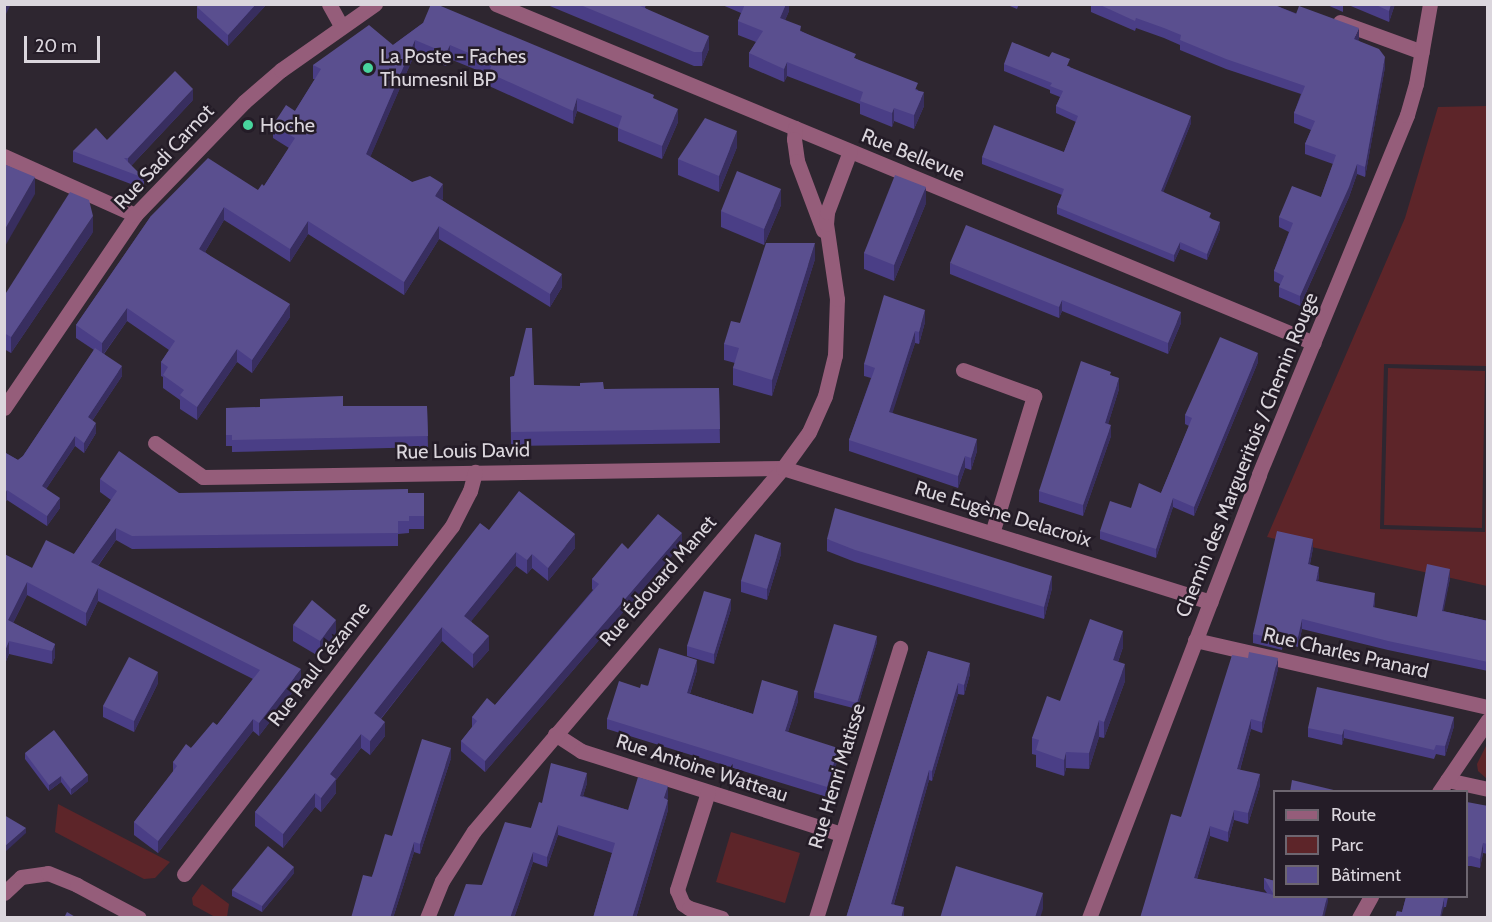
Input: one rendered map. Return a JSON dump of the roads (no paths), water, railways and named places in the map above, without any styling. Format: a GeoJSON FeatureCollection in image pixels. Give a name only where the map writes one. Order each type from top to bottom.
{"type":"FeatureCollection","features":[{"type":"Feature","properties":{"kind":"street"},"geometry":{"type":"LineString","coordinates":[[329,4],[341,26]]}},
{"type":"Feature","properties":{"kind":"street","name":"Rue Sadi Carnot"},"geometry":{"type":"LineString","coordinates":[[4,408],[135,215],[244,102],[295,58],[375,4]]}},
{"type":"Feature","properties":{"kind":"street","name":"Rue Bellevue"},"geometry":{"type":"LineString","coordinates":[[496,4],[1314,343]]}},
{"type":"Feature","properties":{"kind":"street","name":"Chemin des Margueritois / Chemin Rouge"},"geometry":{"type":"LineString","coordinates":[[1089,918],[1210,602],[1407,115],[1422,52],[1430,4]]}},
{"type":"Feature","properties":{"kind":"street"},"geometry":{"type":"LineString","coordinates":[[1327,17],[1422,52]]}},
{"type":"Feature","properties":{"kind":"street","name":"Rue Édouard Manet"},"geometry":{"type":"LineString","coordinates":[[795,128],[797,161],[828,241]]}},
{"type":"Feature","properties":{"kind":"street","name":"Rue Édouard Manet"},"geometry":{"type":"LineString","coordinates":[[428,918],[442,881],[463,846],[555,734],[783,468],[809,432],[820,409],[835,355],[837,299],[828,241],[827,212],[850,151]]}},
{"type":"Feature","properties":{"kind":"street"},"geometry":{"type":"LineString","coordinates":[[4,156],[135,215]]}},
{"type":"Feature","properties":{"kind":"street"},"geometry":{"type":"LineString","coordinates":[[963,370],[1034,396],[992,533]]}},
{"type":"Feature","properties":{"kind":"street","name":"Rue Louis David"},"geometry":{"type":"LineString","coordinates":[[155,443],[203,477],[783,468]]}},
{"type":"Feature","properties":{"kind":"street","name":"Rue Eugène Delacroix"},"geometry":{"type":"LineString","coordinates":[[783,468],[1210,602]]}},
{"type":"Feature","properties":{"kind":"street","name":"Rue Paul Cézanne"},"geometry":{"type":"LineString","coordinates":[[184,874],[452,526],[470,491],[475,472]]}},
{"type":"Feature","properties":{"kind":"street","name":"Rue Charles Pranard"},"geometry":{"type":"LineString","coordinates":[[1195,640],[1488,707]]}},
{"type":"Feature","properties":{"kind":"street","name":"Rue Henri Matisse"},"geometry":{"type":"LineString","coordinates":[[816,918],[900,648]]}},
{"type":"Feature","properties":{"kind":"street"},"geometry":{"type":"LineString","coordinates":[[1443,786],[1488,720]]}},
{"type":"Feature","properties":{"kind":"street","name":"Rue Antoine Watteau"},"geometry":{"type":"LineString","coordinates":[[555,734],[581,752],[841,834]]}},
{"type":"Feature","properties":{"kind":"street"},"geometry":{"type":"LineString","coordinates":[[1443,786],[1488,789]]}},
{"type":"Feature","properties":{"kind":"street"},"geometry":{"type":"LineString","coordinates":[[708,792],[677,883],[679,898],[689,908],[721,918]]}},
{"type":"Feature","properties":{"kind":"street"},"geometry":{"type":"LineString","coordinates":[[8,889],[27,875],[48,873],[77,885],[139,918]]}},
{"type":"Feature","properties":{"kind":"street"},"geometry":{"type":"LineString","coordinates":[[1359,918],[1370,898]]}},
{"type":"Feature","properties":{"kind":"place","name":"La Poste - Faches Thumesnil BP"},"geometry":{"type":"Point","coordinates":[368,68]}},
{"type":"Feature","properties":{"kind":"place","name":"Hoche"},"geometry":{"type":"Point","coordinates":[248,125]}}]}
